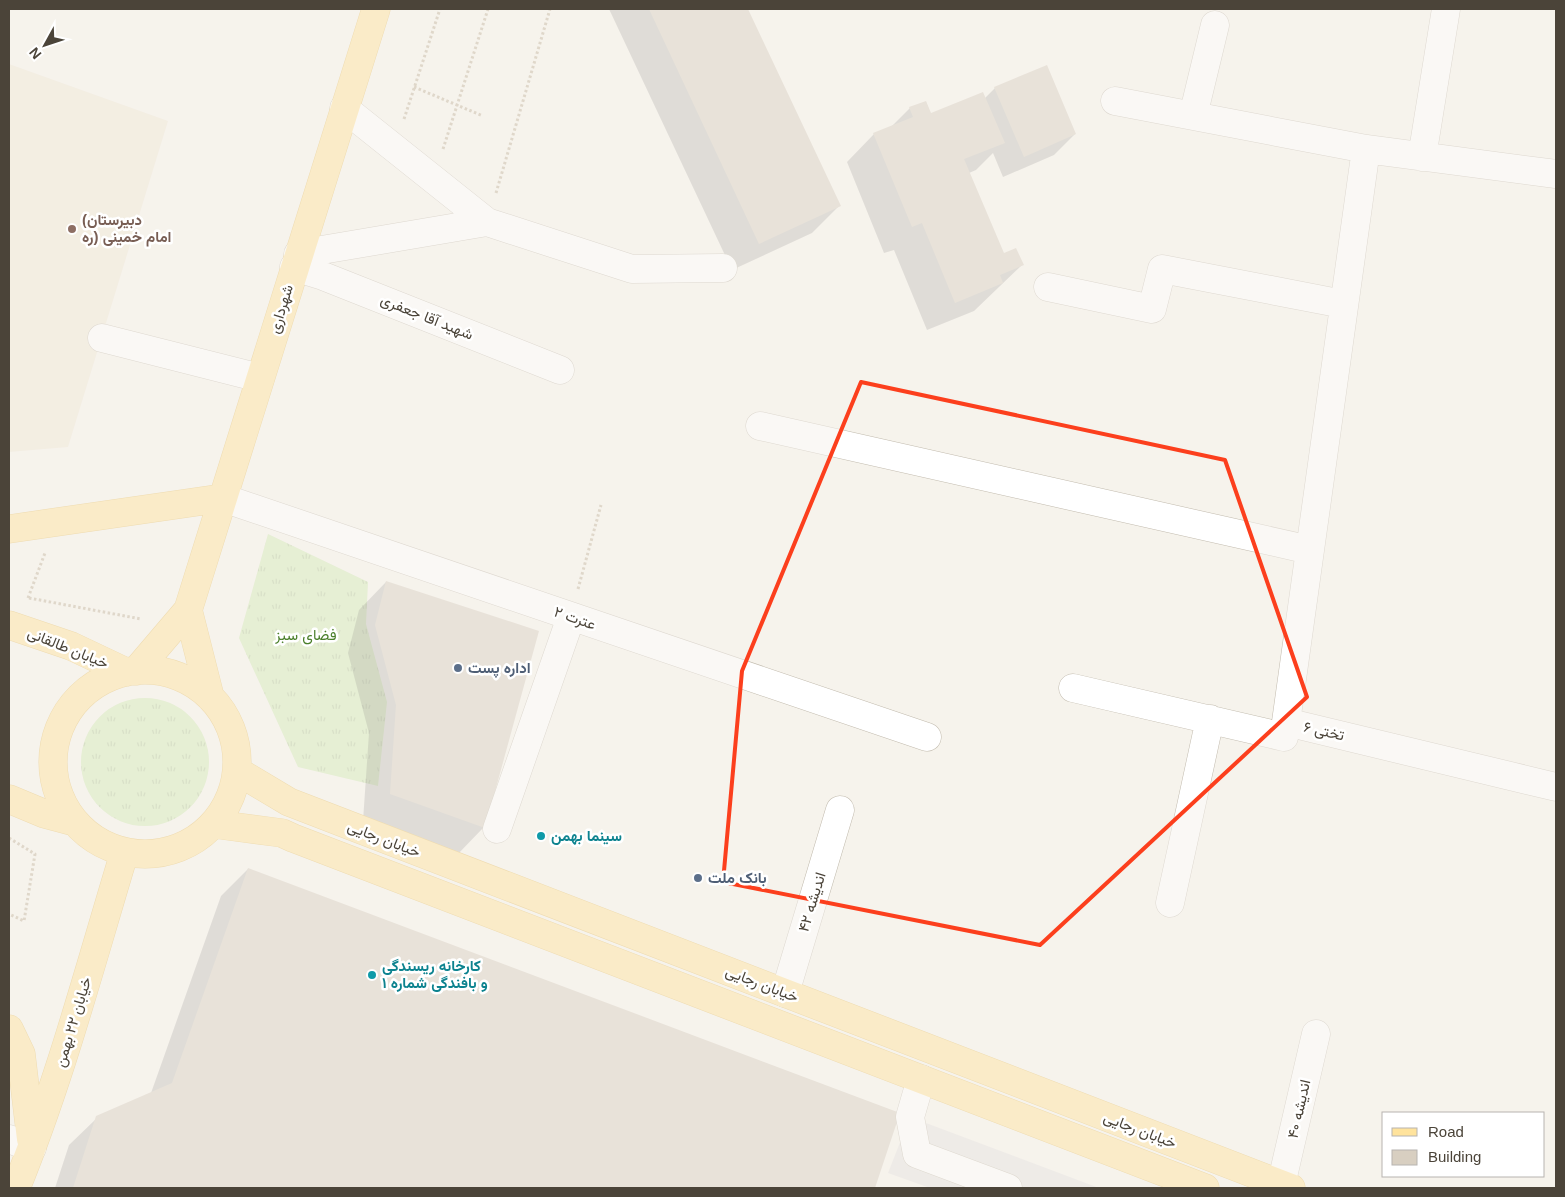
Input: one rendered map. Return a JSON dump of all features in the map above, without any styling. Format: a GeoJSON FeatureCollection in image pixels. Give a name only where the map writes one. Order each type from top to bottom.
{"type":"FeatureCollection","features":[{"type":"Feature","properties":{"kind":"main road","name":"شهرداری"},"geometry":{"type":"LineString","coordinates":[[188,610],[376,9]]}},
{"type":"Feature","properties":{"kind":"main road"},"geometry":{"type":"LineString","coordinates":[[9,529],[223,498]]}},
{"type":"Feature","properties":{"kind":"main road"},"geometry":{"type":"LineString","coordinates":[[131,671],[188,610]]}},
{"type":"Feature","properties":{"kind":"main road"},"geometry":{"type":"LineString","coordinates":[[188,610],[210,698]]}},
{"type":"Feature","properties":{"kind":"main road","name":"خیابان طالقانی"},"geometry":{"type":"LineString","coordinates":[[12,627],[71,646],[131,671]]}},
{"type":"Feature","properties":{"kind":"main road"},"geometry":{"type":"LineString","coordinates":[[131,671],[156,671],[176,676],[195,684],[210,698],[226,719],[236,744],[237,771],[230,799],[214,824],[198,838],[179,848],[156,853],[124,854],[94,838],[75,822],[64,804],[56,784],[53,764],[56,743],[62,723],[73,705],[88,690],[106,679],[131,671]]}},
{"type":"Feature","properties":{"kind":"main road","name":"خیابان رجایی"},"geometry":{"type":"LineString","coordinates":[[237,771],[289,802],[1286,1186]]}},
{"type":"Feature","properties":{"kind":"main road"},"geometry":{"type":"LineString","coordinates":[[9,799],[44,814],[75,822]]}},
{"type":"Feature","properties":{"kind":"main road","name":"خیابان رجایی"},"geometry":{"type":"LineString","coordinates":[[214,824],[282,834],[293,838],[1205,1188]]}},
{"type":"Feature","properties":{"kind":"main road","name":"خیابان ٢٢ بهمن"},"geometry":{"type":"LineString","coordinates":[[16,1188],[21,1143],[76,1016],[124,854]]}},
{"type":"Feature","properties":{"kind":"main road"},"geometry":{"type":"LineString","coordinates":[[9,1028],[21,1054],[21,1143]]}},
{"type":"Feature","properties":{"kind":"street"},"geometry":{"type":"LineString","coordinates":[[1422,157],[1446,9]]}},
{"type":"Feature","properties":{"kind":"street"},"geometry":{"type":"LineString","coordinates":[[1193,116],[1215,25]]}},
{"type":"Feature","properties":{"kind":"street"},"geometry":{"type":"LineString","coordinates":[[1115,101],[1366,149],[1556,174]]}},
{"type":"Feature","properties":{"kind":"street"},"geometry":{"type":"LineString","coordinates":[[344,108],[487,222],[632,270],[723,268]]}},
{"type":"Feature","properties":{"kind":"street"},"geometry":{"type":"LineString","coordinates":[[1286,722],[1366,149]]}},
{"type":"Feature","properties":{"kind":"street"},"geometry":{"type":"LineString","coordinates":[[296,261],[487,222]]}},
{"type":"Feature","properties":{"kind":"street","name":"شهید آقا جعفری"},"geometry":{"type":"LineString","coordinates":[[296,261],[323,276],[560,370]]}},
{"type":"Feature","properties":{"kind":"street"},"geometry":{"type":"LineString","coordinates":[[1048,287],[1152,309],[1162,269],[1343,304]]}},
{"type":"Feature","properties":{"kind":"street"},"geometry":{"type":"LineString","coordinates":[[102,338],[260,378]]}},
{"type":"Feature","properties":{"kind":"street"},"geometry":{"type":"LineString","coordinates":[[760,426],[1310,550]]}},
{"type":"Feature","properties":{"kind":"street","name":"عترت ۲"},"geometry":{"type":"LineString","coordinates":[[223,498],[927,737]]}},
{"type":"Feature","properties":{"kind":"street"},"geometry":{"type":"LineString","coordinates":[[497,830],[571,617]]}},
{"type":"Feature","properties":{"kind":"street","name":"تختی ۶"},"geometry":{"type":"LineString","coordinates":[[1073,688],[1284,737],[1286,722],[1556,787]]}},
{"type":"Feature","properties":{"kind":"street"},"geometry":{"type":"LineString","coordinates":[[1170,903],[1210,719]]}},
{"type":"Feature","properties":{"kind":"street","name":"اندیشه ۴۲"},"geometry":{"type":"LineString","coordinates":[[785,993],[840,810]]}},
{"type":"Feature","properties":{"kind":"street","name":"اندیشه ۴۰"},"geometry":{"type":"LineString","coordinates":[[1286,1186],[1316,1034]]}},
{"type":"Feature","properties":{"kind":"street"},"geometry":{"type":"LineString","coordinates":[[920,1079],[910,1117],[917,1154],[1008,1188]]}},
{"type":"Feature","properties":{"kind":"path"},"geometry":{"type":"LineString","coordinates":[[394,148],[440,9]]}},
{"type":"Feature","properties":{"kind":"path"},"geometry":{"type":"LineString","coordinates":[[434,179],[488,9]]}},
{"type":"Feature","properties":{"kind":"path"},"geometry":{"type":"LineString","coordinates":[[487,222],[550,9]]}},
{"type":"Feature","properties":{"kind":"path"},"geometry":{"type":"LineString","coordinates":[[414,87],[483,116]]}},
{"type":"Feature","properties":{"kind":"path"},"geometry":{"type":"LineString","coordinates":[[571,617],[601,505]]}},
{"type":"Feature","properties":{"kind":"path"},"geometry":{"type":"LineString","coordinates":[[12,627],[28,598],[58,522]]}},
{"type":"Feature","properties":{"kind":"path"},"geometry":{"type":"LineString","coordinates":[[28,598],[149,620]]}},
{"type":"Feature","properties":{"kind":"path"},"geometry":{"type":"LineString","coordinates":[[9,838],[35,854],[24,921],[9,914]]}},
{"type":"Feature","properties":{"kind":"highlighted area"},"geometry":{"type":"Polygon","coordinates":[[[861,382],[1225,460],[1307,697],[1040,945],[723,882],[742,671],[861,382]]]}},
{"type":"Feature","properties":{"kind":"shaded area","name":"(دبیرستان امام خمینی (ره"},"geometry":{"type":"Polygon","coordinates":[[[9,64],[168,121],[68,447],[9,452],[9,64]]]}},
{"type":"Feature","properties":{"kind":"shaded area"},"geometry":{"type":"Polygon","coordinates":[[[910,1117],[1099,1188],[930,1188],[888,1173],[910,1117]]]}},
{"type":"Feature","properties":{"kind":"green space","name":"فضای سبز"},"geometry":{"type":"Polygon","coordinates":[[[268,534],[368,582],[366,624],[387,702],[378,786],[298,767],[239,638],[268,534]]]}},
{"type":"Feature","properties":{"kind":"green space"},"geometry":{"type":"Polygon","coordinates":[[[145,698],[170,702],[191,716],[205,737],[209,762],[205,787],[191,808],[170,822],[145,826],[120,822],[99,808],[85,787],[81,762],[85,737],[99,716],[120,702],[145,698]]]}},
{"type":"Feature","properties":{"kind":"building"},"geometry":{"type":"Polygon","coordinates":[[[649,9],[748,9],[841,206],[759,244],[649,9]]]}},
{"type":"Feature","properties":{"kind":"building"},"geometry":{"type":"Polygon","coordinates":[[[1047,65],[1076,134],[1024,157],[994,87],[1047,65]]]}},
{"type":"Feature","properties":{"kind":"building"},"geometry":{"type":"Polygon","coordinates":[[[983,92],[1005,143],[964,159],[1004,253],[1016,248],[1024,265],[1000,275],[1003,283],[955,303],[922,223],[912,227],[873,133],[913,117],[909,107],[926,101],[931,113],[983,92]]]}},
{"type":"Feature","properties":{"kind":"building","name":"اداره پست"},"geometry":{"type":"Polygon","coordinates":[[[386,581],[539,631],[485,828],[390,794],[396,705],[375,625],[386,581]]]}},
{"type":"Feature","properties":{"kind":"building","name":"کارخانه ریسندگی و بافندگی شماره ۱"},"geometry":{"type":"Polygon","coordinates":[[[248,868],[900,1113],[875,1188],[73,1188],[96,1116],[172,1083],[248,868]]]}},
{"type":"Feature","properties":{"kind":"place","name":"(دبیرستان امام خمینی (ره"},"geometry":{"type":"Point","coordinates":[72,229]}},
{"type":"Feature","properties":{"kind":"place","name":"اداره پست"},"geometry":{"type":"Point","coordinates":[458,668]}},
{"type":"Feature","properties":{"kind":"place","name":"سینما بهمن"},"geometry":{"type":"Point","coordinates":[541,836]}},
{"type":"Feature","properties":{"kind":"place","name":"بانک ملت"},"geometry":{"type":"Point","coordinates":[698,878]}},
{"type":"Feature","properties":{"kind":"place","name":"کارخانه ریسندگی و بافندگی شماره ۱"},"geometry":{"type":"Point","coordinates":[372,975]}}]}
